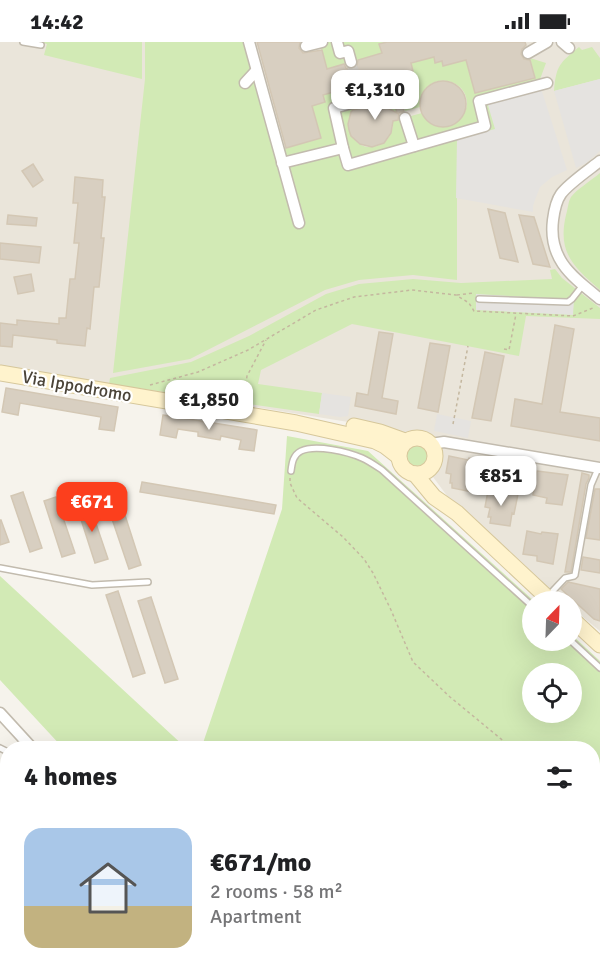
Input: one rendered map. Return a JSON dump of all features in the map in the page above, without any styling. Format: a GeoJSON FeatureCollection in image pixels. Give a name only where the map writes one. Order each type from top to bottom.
{"type":"FeatureCollection","features":[{"type":"Feature","properties":{"kind":"street"},"geometry":{"type":"LineString","coordinates":[[249,42],[299,223]]}},
{"type":"Feature","properties":{"kind":"street"},"geometry":{"type":"LineString","coordinates":[[306,46],[322,42]]}},
{"type":"Feature","properties":{"kind":"street"},"geometry":{"type":"LineString","coordinates":[[336,42],[340,52],[348,51],[351,62]]}},
{"type":"Feature","properties":{"kind":"street"},"geometry":{"type":"LineString","coordinates":[[528,53],[541,44]]}},
{"type":"Feature","properties":{"kind":"street"},"geometry":{"type":"LineString","coordinates":[[245,83],[256,71]]}},
{"type":"Feature","properties":{"kind":"street"},"geometry":{"type":"LineString","coordinates":[[358,86],[362,100],[334,108],[348,165],[485,126],[478,101],[547,83]]}},
{"type":"Feature","properties":{"kind":"street"},"geometry":{"type":"LineString","coordinates":[[405,118],[414,146]]}},
{"type":"Feature","properties":{"kind":"street"},"geometry":{"type":"LineString","coordinates":[[282,163],[343,148]]}},
{"type":"Feature","properties":{"kind":"street"},"geometry":{"type":"LineString","coordinates":[[600,161],[561,193],[554,217],[553,236],[560,259],[568,272],[600,299]]}},
{"type":"Feature","properties":{"kind":"street","name":"Via Ippodromo"},"geometry":{"type":"LineString","coordinates":[[0,373],[296,423],[375,441],[398,456]]}},
{"type":"Feature","properties":{"kind":"street","name":"Via Ippodromo"},"geometry":{"type":"LineString","coordinates":[[296,423],[346,425],[380,432],[405,441]]}},
{"type":"Feature","properties":{"kind":"street"},"geometry":{"type":"LineString","coordinates":[[420,438],[431,444],[435,451],[433,464],[422,472],[409,472],[403,468],[398,456],[405,441],[420,438]]}},
{"type":"Feature","properties":{"kind":"street"},"geometry":{"type":"LineString","coordinates":[[431,444],[444,442],[599,469]]}},
{"type":"Feature","properties":{"kind":"street"},"geometry":{"type":"LineString","coordinates":[[422,472],[457,513],[541,591]]}},
{"type":"Feature","properties":{"kind":"street"},"geometry":{"type":"LineString","coordinates":[[582,628],[600,645]]}},
{"type":"Feature","properties":{"kind":"street"},"geometry":{"type":"LineString","coordinates":[[0,713],[26,741]]}},
{"type":"Feature","properties":{"kind":"lane"},"geometry":{"type":"LineString","coordinates":[[23,42],[41,45]]}},
{"type":"Feature","properties":{"kind":"lane"},"geometry":{"type":"LineString","coordinates":[[479,299],[568,303],[583,285]]}},
{"type":"Feature","properties":{"kind":"lane"},"geometry":{"type":"LineString","coordinates":[[291,471],[292,460],[301,452],[314,448],[339,451],[361,458],[382,470],[522,597]]}},
{"type":"Feature","properties":{"kind":"lane"},"geometry":{"type":"LineString","coordinates":[[556,591],[565,578],[575,575],[591,485],[599,469]]}},
{"type":"Feature","properties":{"kind":"lane"},"geometry":{"type":"LineString","coordinates":[[0,568],[92,585],[148,582]]}},
{"type":"Feature","properties":{"kind":"lane"},"geometry":{"type":"LineString","coordinates":[[582,651],[600,668]]}},
{"type":"Feature","properties":{"kind":"path"},"geometry":{"type":"LineString","coordinates":[[146,386],[198,372],[248,350],[316,310],[354,297],[412,290],[456,295],[469,303],[474,311],[473,315]]}},
{"type":"Feature","properties":{"kind":"path"},"geometry":{"type":"LineString","coordinates":[[474,311],[573,316],[600,305]]}},
{"type":"Feature","properties":{"kind":"path"},"geometry":{"type":"LineString","coordinates":[[504,349],[509,350],[516,313]]}},
{"type":"Feature","properties":{"kind":"path"},"geometry":{"type":"LineString","coordinates":[[243,405],[247,376],[267,339]]}},
{"type":"Feature","properties":{"kind":"path"},"geometry":{"type":"LineString","coordinates":[[453,423],[468,346]]}},
{"type":"Feature","properties":{"kind":"path"},"geometry":{"type":"LineString","coordinates":[[291,471],[290,483],[297,498],[343,537],[364,559],[373,573],[413,662],[450,697],[503,741]]}},
{"type":"Feature","properties":{"kind":"shaded area"},"geometry":{"type":"Polygon","coordinates":[[[0,42],[600,42],[600,631],[582,616],[582,591],[552,591],[457,509],[430,473],[437,461],[438,450],[432,440],[421,435],[0,366],[0,42]]]}},
{"type":"Feature","properties":{"kind":"shaded area"},"geometry":{"type":"Polygon","coordinates":[[[600,79],[600,151],[576,168],[554,91],[600,79]]]}},
{"type":"Feature","properties":{"kind":"shaded area"},"geometry":{"type":"Polygon","coordinates":[[[539,82],[567,170],[552,177],[540,187],[533,212],[456,198],[457,139],[495,129],[485,95],[539,82]]]}},
{"type":"Feature","properties":{"kind":"shaded area"},"geometry":{"type":"Polygon","coordinates":[[[476,294],[574,300],[573,315],[476,310],[476,294]]]}},
{"type":"Feature","properties":{"kind":"shaded area"},"geometry":{"type":"Polygon","coordinates":[[[322,393],[351,397],[348,416],[319,414],[322,393]]]}},
{"type":"Feature","properties":{"kind":"shaded area"},"geometry":{"type":"Polygon","coordinates":[[[437,414],[471,421],[468,438],[434,431],[437,414]]]}},
{"type":"Feature","properties":{"kind":"green space"},"geometry":{"type":"Polygon","coordinates":[[[38,42],[142,42],[142,79],[44,55],[47,44],[38,42]]]}},
{"type":"Feature","properties":{"kind":"green space"},"geometry":{"type":"Polygon","coordinates":[[[145,42],[253,42],[283,149],[321,138],[312,106],[325,102],[323,95],[387,77],[398,114],[375,102],[361,104],[353,109],[349,118],[349,128],[359,144],[368,147],[380,145],[390,135],[393,121],[422,113],[438,126],[448,126],[458,121],[466,109],[466,98],[455,84],[446,81],[428,86],[422,94],[420,107],[405,111],[397,83],[407,80],[405,73],[413,71],[411,63],[434,57],[435,63],[442,61],[444,66],[466,60],[475,93],[535,78],[530,58],[546,63],[539,82],[495,130],[457,139],[457,280],[413,275],[359,280],[325,290],[190,359],[113,373],[145,79],[145,42]]]}},
{"type":"Feature","properties":{"kind":"green space"},"geometry":{"type":"Polygon","coordinates":[[[305,42],[384,43],[379,44],[382,53],[327,69],[320,46],[305,42]]]}},
{"type":"Feature","properties":{"kind":"green space"},"geometry":{"type":"Polygon","coordinates":[[[579,47],[582,50],[592,47],[600,58],[600,79],[554,91],[560,65],[579,47]]]}},
{"type":"Feature","properties":{"kind":"green space"},"geometry":{"type":"Polygon","coordinates":[[[600,173],[600,290],[582,274],[570,258],[564,240],[564,228],[571,197],[600,173]]]}},
{"type":"Feature","properties":{"kind":"green space"},"geometry":{"type":"Polygon","coordinates":[[[555,269],[562,278],[600,308],[600,319],[526,316],[519,356],[352,324],[261,370],[258,384],[322,393],[319,414],[109,384],[110,378],[191,362],[249,336],[326,294],[359,284],[413,279],[461,283],[552,279],[550,270],[555,269]]]}},
{"type":"Feature","properties":{"kind":"green space"},"geometry":{"type":"Polygon","coordinates":[[[287,436],[368,451],[523,591],[522,651],[582,651],[582,644],[600,661],[600,741],[204,741],[282,509],[287,436]]]}},
{"type":"Feature","properties":{"kind":"green space"},"geometry":{"type":"Polygon","coordinates":[[[417,446],[424,449],[427,456],[424,463],[417,466],[410,463],[407,456],[410,449],[417,446]]]}},
{"type":"Feature","properties":{"kind":"green space"},"geometry":{"type":"Polygon","coordinates":[[[0,576],[178,741],[57,741],[0,680],[0,576]]]}},
{"type":"Feature","properties":{"kind":"building"},"geometry":{"type":"Polygon","coordinates":[[[257,42],[300,42],[299,48],[303,53],[322,50],[327,69],[344,64],[350,69],[357,67],[358,60],[382,53],[379,44],[387,42],[525,42],[526,45],[521,54],[524,59],[530,60],[535,78],[475,93],[466,60],[443,66],[442,61],[435,63],[434,57],[411,63],[413,71],[405,73],[406,76],[388,81],[387,77],[365,83],[360,78],[356,78],[351,83],[351,87],[323,95],[325,102],[312,106],[321,138],[286,148],[257,42]]]}},
{"type":"Feature","properties":{"kind":"building"},"geometry":{"type":"Polygon","coordinates":[[[443,81],[459,88],[466,104],[459,120],[443,127],[427,120],[420,104],[427,88],[443,81]]]}},
{"type":"Feature","properties":{"kind":"building"},"geometry":{"type":"Polygon","coordinates":[[[389,84],[397,84],[404,111],[399,113],[398,120],[393,121],[391,133],[384,143],[372,147],[360,144],[351,136],[349,130],[351,112],[372,102],[397,113],[389,84]]]}},
{"type":"Feature","properties":{"kind":"building"},"geometry":{"type":"Polygon","coordinates":[[[33,164],[43,180],[33,187],[22,171],[33,164]]]}},
{"type":"Feature","properties":{"kind":"building"},"geometry":{"type":"Polygon","coordinates":[[[75,177],[103,180],[102,197],[105,197],[99,287],[94,287],[90,329],[87,328],[85,346],[13,335],[12,347],[0,346],[0,323],[17,325],[17,320],[59,324],[59,318],[66,318],[70,279],[75,279],[79,243],[74,243],[78,203],[73,203],[75,177]]]}},
{"type":"Feature","properties":{"kind":"building"},"geometry":{"type":"Polygon","coordinates":[[[488,209],[505,213],[518,262],[500,258],[488,209]]]}},
{"type":"Feature","properties":{"kind":"building"},"geometry":{"type":"Polygon","coordinates":[[[8,215],[37,218],[36,226],[7,224],[8,215]]]}},
{"type":"Feature","properties":{"kind":"building"},"geometry":{"type":"Polygon","coordinates":[[[519,215],[534,217],[550,267],[533,264],[519,215]]]}},
{"type":"Feature","properties":{"kind":"building"},"geometry":{"type":"Polygon","coordinates":[[[0,243],[41,247],[39,263],[0,259],[0,243]]]}},
{"type":"Feature","properties":{"kind":"building"},"geometry":{"type":"Polygon","coordinates":[[[31,274],[34,291],[18,294],[14,277],[31,274]]]}},
{"type":"Feature","properties":{"kind":"building"},"geometry":{"type":"Polygon","coordinates":[[[555,325],[574,329],[560,412],[600,418],[600,441],[511,426],[515,399],[542,404],[555,325]]]}},
{"type":"Feature","properties":{"kind":"building"},"geometry":{"type":"Polygon","coordinates":[[[379,332],[393,334],[382,398],[398,401],[396,414],[355,406],[357,393],[368,395],[379,332]]]}},
{"type":"Feature","properties":{"kind":"building"},"geometry":{"type":"Polygon","coordinates":[[[430,343],[450,346],[438,412],[418,408],[430,343]]]}},
{"type":"Feature","properties":{"kind":"building"},"geometry":{"type":"Polygon","coordinates":[[[485,352],[504,356],[491,421],[472,418],[485,352]]]}},
{"type":"Feature","properties":{"kind":"building"},"geometry":{"type":"Polygon","coordinates":[[[6,388],[118,407],[114,431],[99,429],[101,417],[20,403],[18,415],[2,412],[6,388]]]}},
{"type":"Feature","properties":{"kind":"building"},"geometry":{"type":"Polygon","coordinates":[[[163,415],[257,430],[254,451],[239,449],[241,440],[221,436],[220,440],[198,436],[198,432],[178,429],[176,438],[160,435],[163,415]]]}},
{"type":"Feature","properties":{"kind":"building"},"geometry":{"type":"Polygon","coordinates":[[[449,456],[480,460],[473,492],[452,488],[451,474],[446,473],[449,456]]]}},
{"type":"Feature","properties":{"kind":"building"},"geometry":{"type":"Polygon","coordinates":[[[537,471],[568,475],[562,505],[546,503],[547,498],[533,495],[537,471]]]}},
{"type":"Feature","properties":{"kind":"building"},"geometry":{"type":"Polygon","coordinates":[[[582,473],[589,475],[589,478],[586,484],[571,572],[565,572],[582,473]]]}},
{"type":"Feature","properties":{"kind":"building"},"geometry":{"type":"Polygon","coordinates":[[[142,482],[276,505],[274,514],[140,492],[142,482]]]}},
{"type":"Feature","properties":{"kind":"building"},"geometry":{"type":"Polygon","coordinates":[[[595,489],[600,489],[600,540],[586,538],[595,489]]]}},
{"type":"Feature","properties":{"kind":"building"},"geometry":{"type":"Polygon","coordinates":[[[488,491],[518,494],[510,526],[490,523],[491,517],[488,517],[490,508],[485,507],[488,491]]]}},
{"type":"Feature","properties":{"kind":"building"},"geometry":{"type":"Polygon","coordinates":[[[23,492],[42,548],[30,552],[11,496],[23,492]]]}},
{"type":"Feature","properties":{"kind":"building"},"geometry":{"type":"Polygon","coordinates":[[[56,497],[75,553],[62,557],[44,501],[56,497]]]}},
{"type":"Feature","properties":{"kind":"building"},"geometry":{"type":"Polygon","coordinates":[[[89,503],[108,559],[95,563],[77,507],[89,503]]]}},
{"type":"Feature","properties":{"kind":"building"},"geometry":{"type":"Polygon","coordinates":[[[123,509],[141,565],[129,569],[110,513],[123,509]]]}},
{"type":"Feature","properties":{"kind":"building"},"geometry":{"type":"Polygon","coordinates":[[[0,520],[9,542],[0,545],[0,520]]]}},
{"type":"Feature","properties":{"kind":"building"},"geometry":{"type":"Polygon","coordinates":[[[527,531],[558,534],[553,564],[537,561],[537,556],[523,554],[527,531]]]}},
{"type":"Feature","properties":{"kind":"building"},"geometry":{"type":"Polygon","coordinates":[[[583,557],[600,560],[600,573],[581,570],[583,557]]]}},
{"type":"Feature","properties":{"kind":"building"},"geometry":{"type":"Polygon","coordinates":[[[568,582],[600,589],[600,621],[594,619],[582,608],[582,591],[561,589],[568,582]]]}},
{"type":"Feature","properties":{"kind":"building"},"geometry":{"type":"Polygon","coordinates":[[[118,591],[145,673],[133,677],[106,595],[118,591]]]}},
{"type":"Feature","properties":{"kind":"building"},"geometry":{"type":"Polygon","coordinates":[[[151,597],[178,679],[165,683],[138,601],[151,597]]]}},
{"type":"Feature","properties":{"kind":"tunnel"},"geometry":{"type":"LineString","coordinates":[[351,62],[358,85]]}}]}
